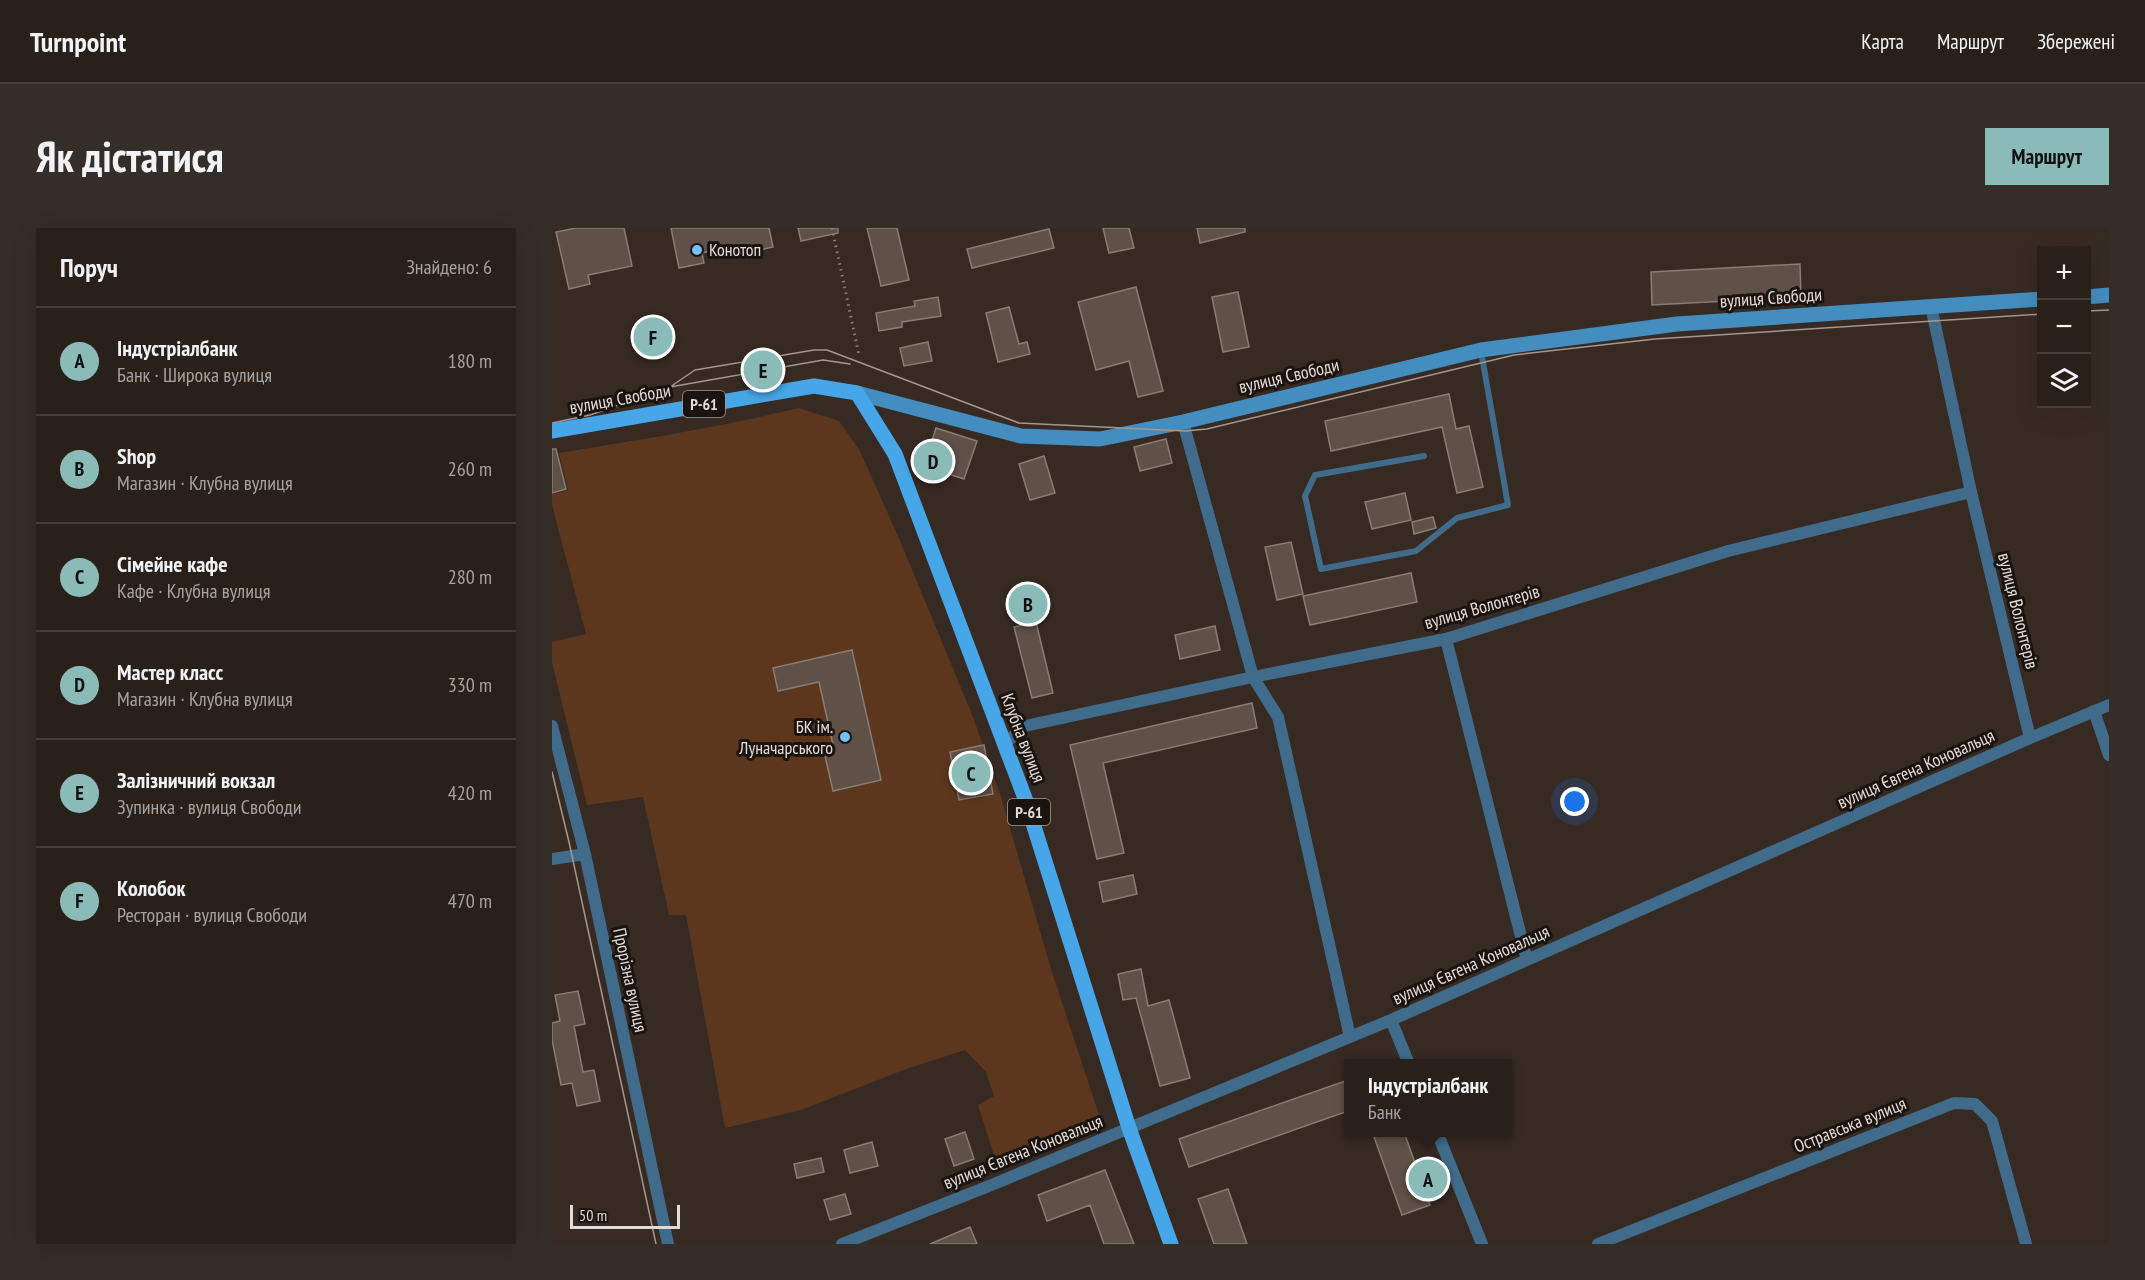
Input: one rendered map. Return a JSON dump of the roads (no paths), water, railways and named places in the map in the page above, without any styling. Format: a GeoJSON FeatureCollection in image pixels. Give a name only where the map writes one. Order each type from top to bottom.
{"type":"FeatureCollection","features":[{"type":"Feature","properties":{"kind":"main road","name":"вулиця Свободи"},"geometry":{"type":"LineString","coordinates":[[552,431],[814,386],[857,393]]}},
{"type":"Feature","properties":{"kind":"main road","name":"Клубна вулиця"},"geometry":{"type":"LineString","coordinates":[[857,393],[894,454],[1026,801],[1129,1128],[1171,1244]]}},
{"type":"Feature","properties":{"kind":"street"},"geometry":{"type":"LineString","coordinates":[[2091,297],[2109,295]]}},
{"type":"Feature","properties":{"kind":"street","name":"вулиця Свободи"},"geometry":{"type":"LineString","coordinates":[[857,393],[1021,436],[1100,439],[1183,422],[1481,350],[1677,324],[2037,299]]}},
{"type":"Feature","properties":{"kind":"street","name":"вулиця Волонтерів"},"geometry":{"type":"LineString","coordinates":[[1930,306],[1971,492],[2030,738]]}},
{"type":"Feature","properties":{"kind":"street"},"geometry":{"type":"LineString","coordinates":[[1183,422],[1253,677],[1278,717],[1350,1037]]}},
{"type":"Feature","properties":{"kind":"street","name":"вулиця Волонтерів"},"geometry":{"type":"LineString","coordinates":[[1004,744],[1024,726],[1446,639],[1728,551],[1971,492]]}},
{"type":"Feature","properties":{"kind":"street"},"geometry":{"type":"LineString","coordinates":[[1446,639],[1527,960]]}},
{"type":"Feature","properties":{"kind":"street","name":"вулиця Євгена Коновальця"},"geometry":{"type":"LineString","coordinates":[[842,1244],[989,1186],[1391,1020],[2109,705]]}},
{"type":"Feature","properties":{"kind":"street"},"geometry":{"type":"LineString","coordinates":[[2094,711],[2109,755]]}},
{"type":"Feature","properties":{"kind":"street","name":"Прорізна вулиця"},"geometry":{"type":"LineString","coordinates":[[552,726],[585,854],[668,1244]]}},
{"type":"Feature","properties":{"kind":"street"},"geometry":{"type":"LineString","coordinates":[[552,859],[585,854]]}},
{"type":"Feature","properties":{"kind":"street"},"geometry":{"type":"LineString","coordinates":[[1391,1020],[1407,1059]]}},
{"type":"Feature","properties":{"kind":"street","name":"Остравська вулиця"},"geometry":{"type":"LineString","coordinates":[[1598,1244],[1954,1102],[1975,1104],[1992,1121],[2026,1244]]}},
{"type":"Feature","properties":{"kind":"street"},"geometry":{"type":"LineString","coordinates":[[1439,1137],[1482,1244]]}},
{"type":"Feature","properties":{"kind":"lane"},"geometry":{"type":"LineString","coordinates":[[1424,456],[1315,475],[1305,496],[1321,569],[1416,551],[1457,518],[1508,505],[1481,350]]}},
{"type":"Feature","properties":{"kind":"tram line"},"geometry":{"type":"LineString","coordinates":[[2091,311],[2109,310]]}},
{"type":"Feature","properties":{"kind":"tram line"},"geometry":{"type":"LineString","coordinates":[[670,387],[695,370],[814,350],[827,350],[1019,423],[1185,431],[1207,429],[1514,355],[1655,339],[2037,314]]}},
{"type":"Feature","properties":{"kind":"tram line"},"geometry":{"type":"LineString","coordinates":[[552,423],[590,415],[670,387],[823,360],[850,364]]}},
{"type":"Feature","properties":{"kind":"tram line"},"geometry":{"type":"LineString","coordinates":[[552,772],[656,1244]]}},
{"type":"Feature","properties":{"kind":"place","name":"Конотоп"},"geometry":{"type":"Point","coordinates":[697,250]}},
{"type":"Feature","properties":{"kind":"place","name":"Колобок"},"geometry":{"type":"Point","coordinates":[653,337]}},
{"type":"Feature","properties":{"kind":"place","name":"Залізничний вокзал"},"geometry":{"type":"Point","coordinates":[763,370]}},
{"type":"Feature","properties":{"kind":"place","name":"Мастер класс"},"geometry":{"type":"Point","coordinates":[933,461]}},
{"type":"Feature","properties":{"kind":"place","name":"Shop"},"geometry":{"type":"Point","coordinates":[1028,604]}},
{"type":"Feature","properties":{"kind":"place","name":"БК ім. Луначарського"},"geometry":{"type":"Point","coordinates":[845,737]}},
{"type":"Feature","properties":{"kind":"place","name":"Сімейне кафе"},"geometry":{"type":"Point","coordinates":[971,773]}},
{"type":"Feature","properties":{"kind":"place","name":"Індустріалбанк"},"geometry":{"type":"Point","coordinates":[1428,1179]}}]}
